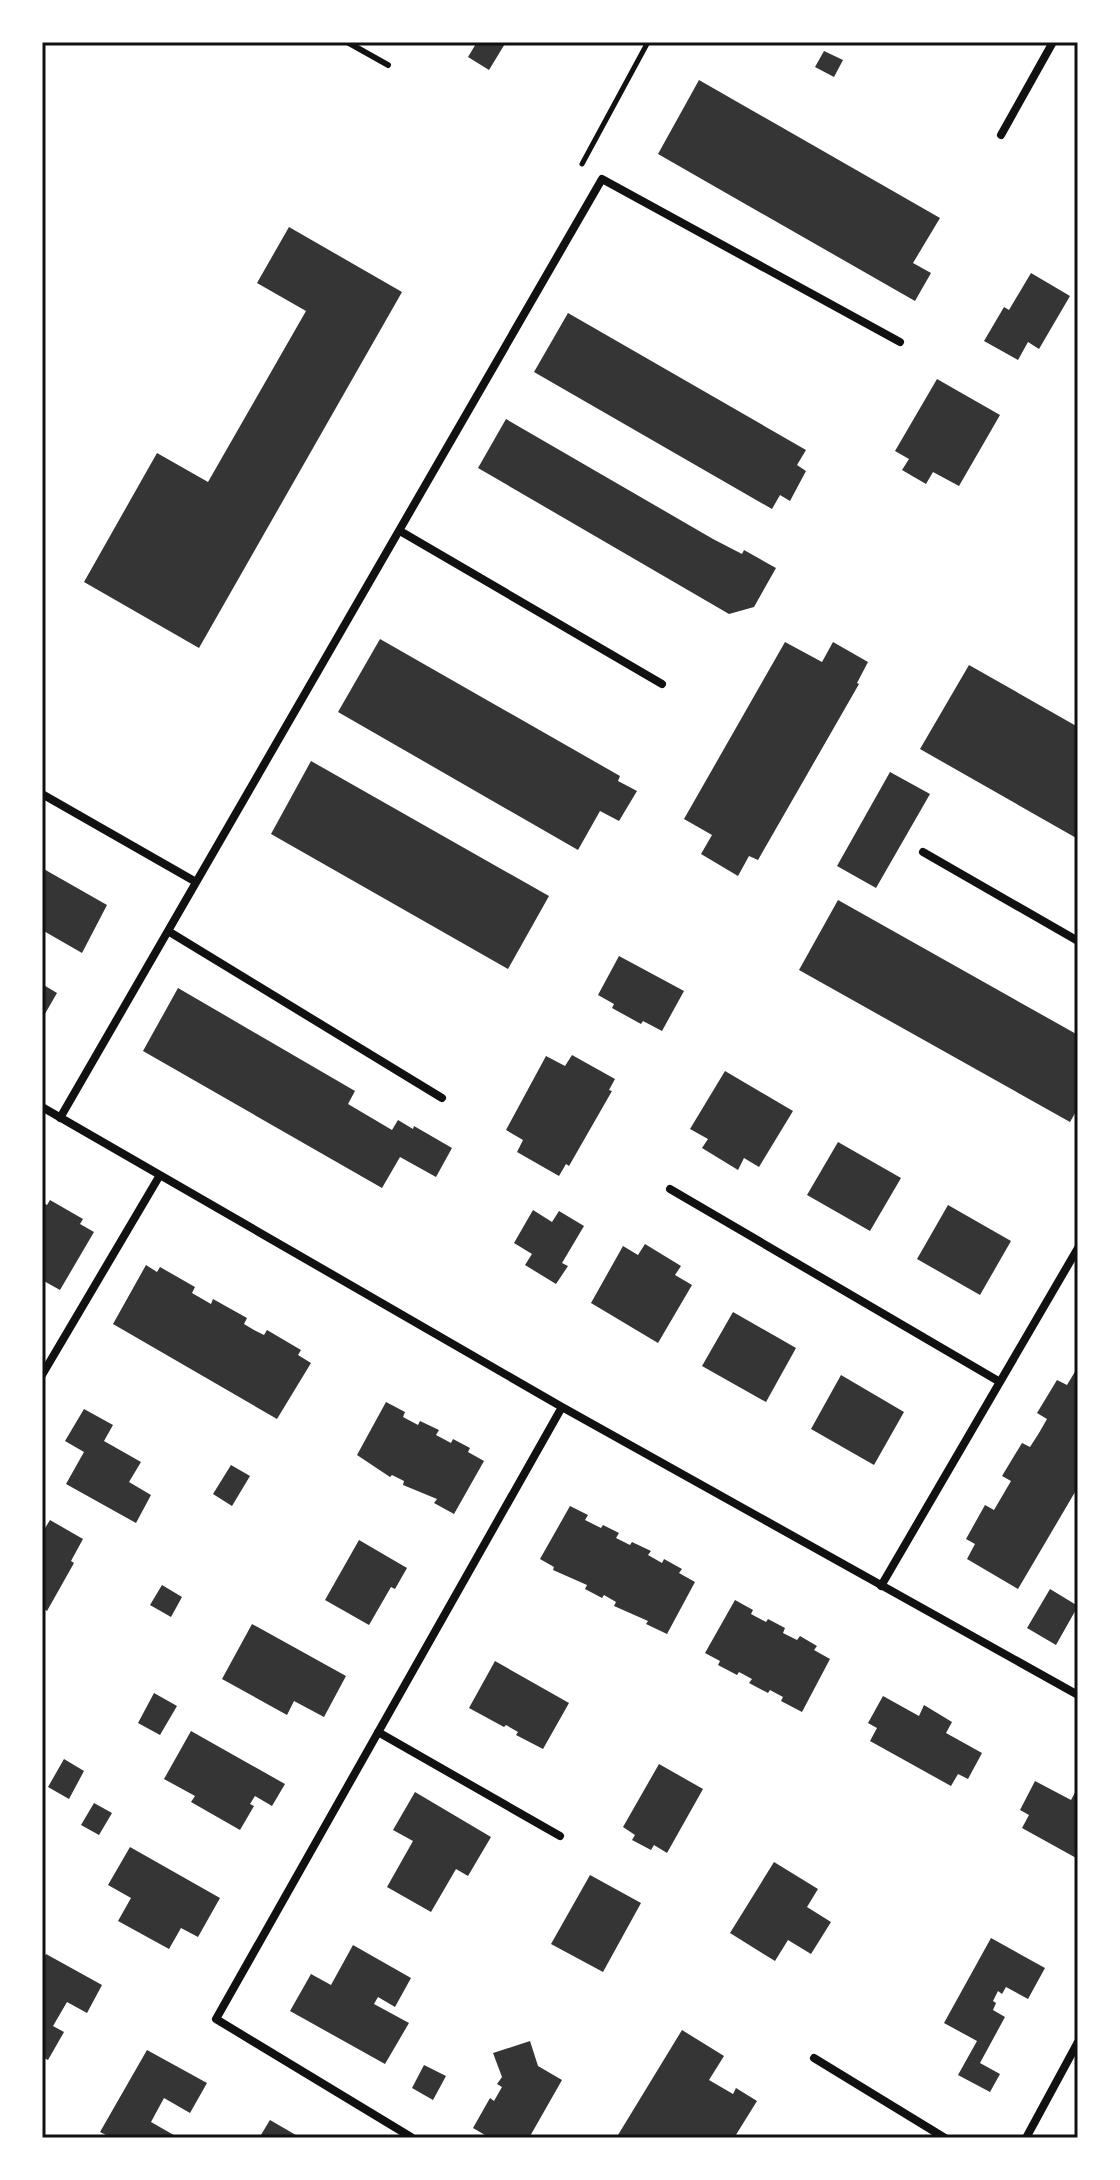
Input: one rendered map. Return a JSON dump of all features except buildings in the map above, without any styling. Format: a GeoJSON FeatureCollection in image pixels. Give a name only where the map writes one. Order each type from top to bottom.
{"type":"FeatureCollection","features":[{"type":"Feature","properties":{"kind":"street"},"geometry":{"type":"LineString","coordinates":[[1001,135],[1053,42]]}},
{"type":"Feature","properties":{"kind":"street"},"geometry":{"type":"LineString","coordinates":[[60,1118],[602,179],[900,342]]}},
{"type":"Feature","properties":{"kind":"street"},"geometry":{"type":"LineString","coordinates":[[400,531],[662,684]]}},
{"type":"Feature","properties":{"kind":"street"},"geometry":{"type":"LineString","coordinates":[[42,794],[196,882]]}},
{"type":"Feature","properties":{"kind":"street"},"geometry":{"type":"LineString","coordinates":[[923,852],[1078,941]]}},
{"type":"Feature","properties":{"kind":"street"},"geometry":{"type":"LineString","coordinates":[[168,931],[442,1098]]}},
{"type":"Feature","properties":{"kind":"street"},"geometry":{"type":"LineString","coordinates":[[42,1107],[562,1407],[1078,1695]]}},
{"type":"Feature","properties":{"kind":"street"},"geometry":{"type":"LineString","coordinates":[[42,1375],[160,1175]]}},
{"type":"Feature","properties":{"kind":"street"},"geometry":{"type":"LineString","coordinates":[[670,1189],[1000,1382]]}},
{"type":"Feature","properties":{"kind":"street"},"geometry":{"type":"LineString","coordinates":[[881,1586],[1078,1248]]}},
{"type":"Feature","properties":{"kind":"street"},"geometry":{"type":"LineString","coordinates":[[411,2137],[216,2019],[562,1407]]}},
{"type":"Feature","properties":{"kind":"street"},"geometry":{"type":"LineString","coordinates":[[378,1732],[560,1836]]}},
{"type":"Feature","properties":{"kind":"street"},"geometry":{"type":"LineString","coordinates":[[1026,2138],[1078,2042]]}},
{"type":"Feature","properties":{"kind":"street"},"geometry":{"type":"LineString","coordinates":[[814,2058],[945,2138]]}},
{"type":"Feature","properties":{"kind":"lane"},"geometry":{"type":"LineString","coordinates":[[347,42],[388,65]]}},
{"type":"Feature","properties":{"kind":"path"},"geometry":{"type":"LineString","coordinates":[[602,179],[580,167],[648,42]]}}]}
